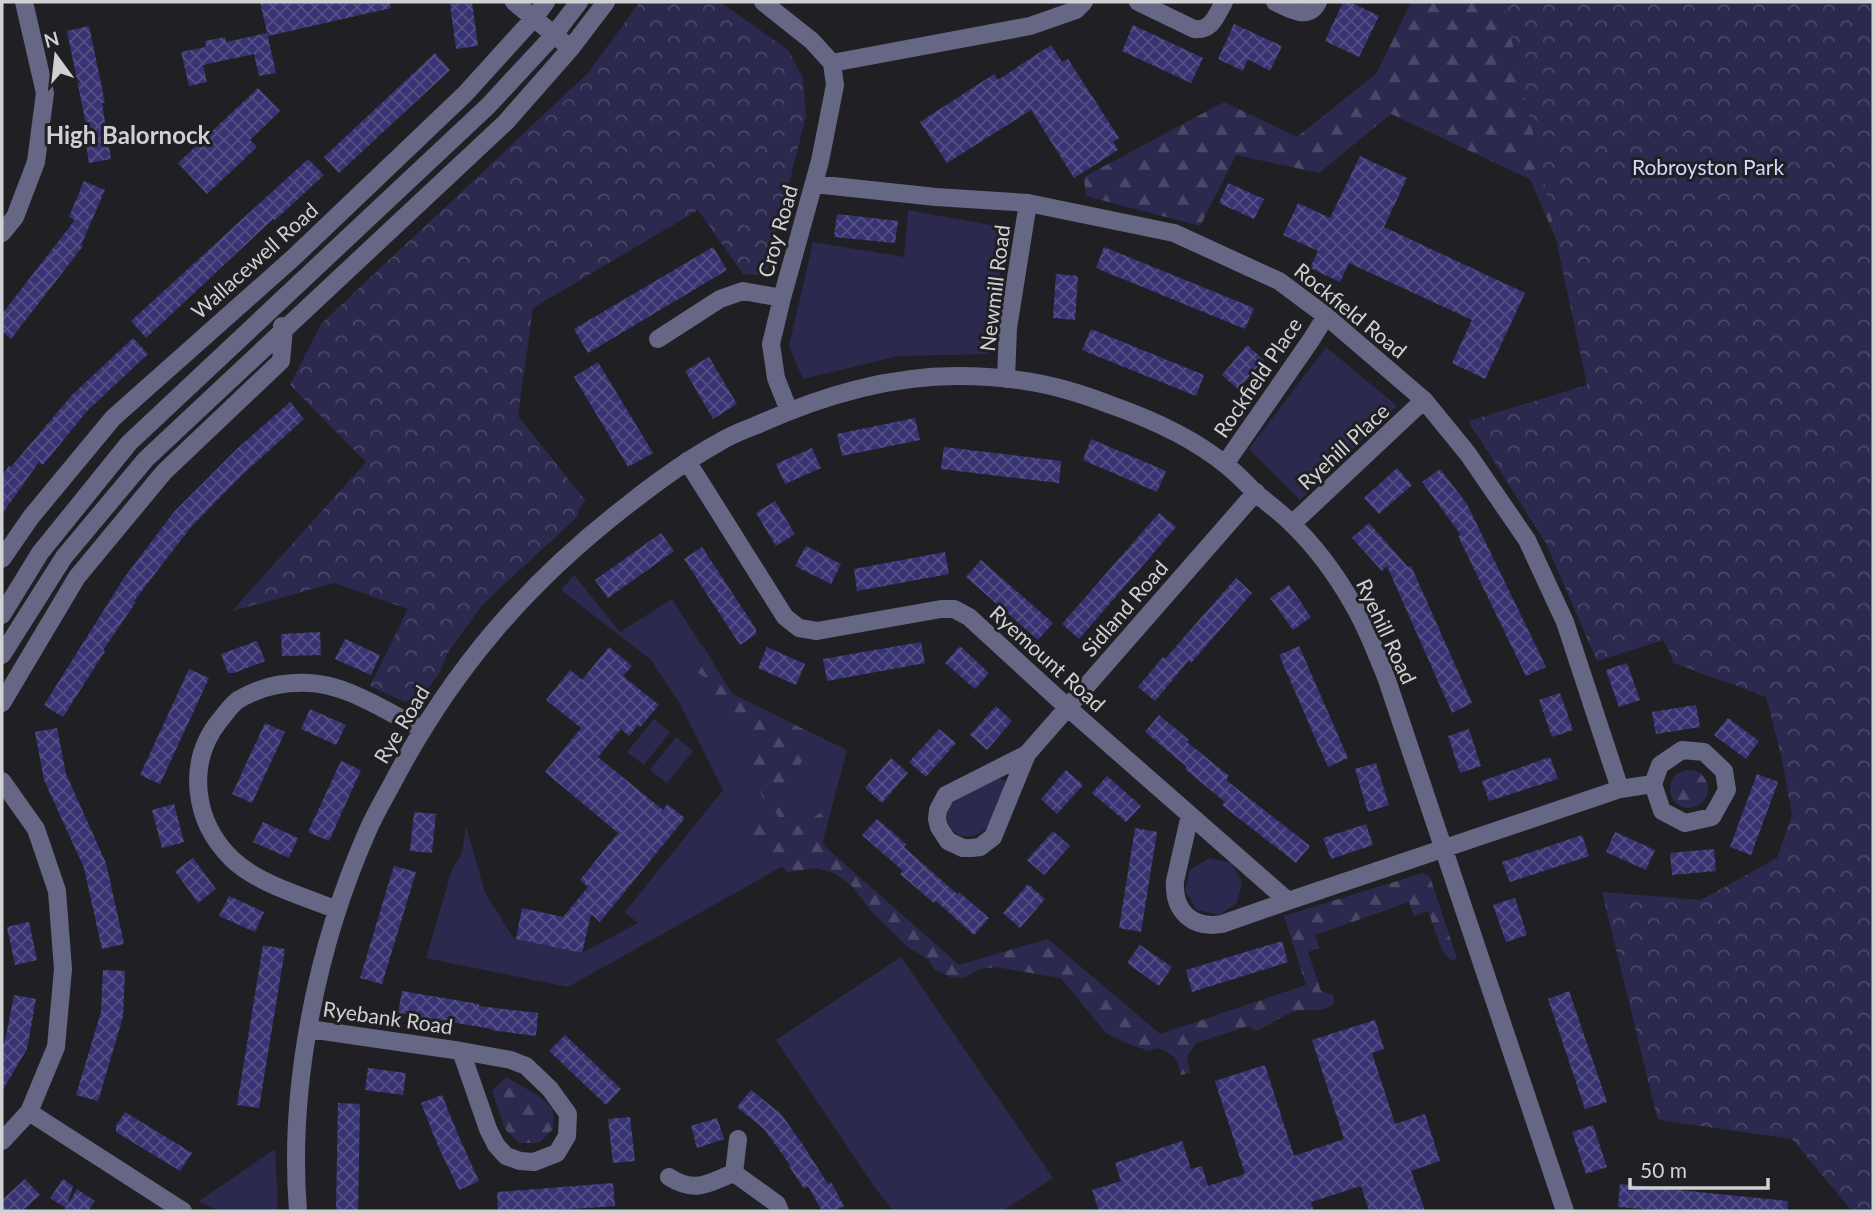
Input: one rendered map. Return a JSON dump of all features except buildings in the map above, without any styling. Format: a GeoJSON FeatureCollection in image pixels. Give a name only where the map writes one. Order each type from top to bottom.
{"type":"FeatureCollection","features":[{"type":"Feature","properties":{"kind":"street"},"geometry":{"type":"LineString","coordinates":[[2,233],[15,217],[36,162],[45,93],[24,2]]}},
{"type":"Feature","properties":{"kind":"street"},"geometry":{"type":"LineString","coordinates":[[514,2],[571,48]]}},
{"type":"Feature","properties":{"kind":"street","name":"Wallacewell Road"},"geometry":{"type":"LineString","coordinates":[[2,559],[31,517],[113,418],[293,258],[465,94],[546,2]]}},
{"type":"Feature","properties":{"kind":"street"},"geometry":{"type":"LineString","coordinates":[[2,615],[40,553],[129,443],[488,106],[553,36],[579,2]]}},
{"type":"Feature","properties":{"kind":"street"},"geometry":{"type":"LineString","coordinates":[[2,655],[64,557],[146,459],[506,122],[571,48],[606,2]]}},
{"type":"Feature","properties":{"kind":"street"},"geometry":{"type":"LineString","coordinates":[[763,2],[782,8],[832,63],[1030,26],[1076,10],[1084,2]]}},
{"type":"Feature","properties":{"kind":"street"},"geometry":{"type":"LineString","coordinates":[[1138,2],[1194,29],[1203,30],[1211,25],[1224,2]]}},
{"type":"Feature","properties":{"kind":"street"},"geometry":{"type":"LineString","coordinates":[[1275,2],[1297,12],[1307,13],[1315,8],[1318,2]]}},
{"type":"Feature","properties":{"kind":"street","name":"Croy Road"},"geometry":{"type":"LineString","coordinates":[[789,411],[776,378],[771,344],[814,184],[835,85],[832,63]]}},
{"type":"Feature","properties":{"kind":"street","name":"Rockfield Road"},"geometry":{"type":"LineString","coordinates":[[814,184],[936,197],[1028,203],[1174,233],[1279,281],[1326,316],[1424,400],[1468,454],[1527,540],[1565,622],[1620,789]]}},
{"type":"Feature","properties":{"kind":"street","name":"Newmill Road"},"geometry":{"type":"LineString","coordinates":[[1006,379],[1008,328],[1028,203]]}},
{"type":"Feature","properties":{"kind":"street"},"geometry":{"type":"LineString","coordinates":[[658,339],[720,299],[743,290],[782,298]]}},
{"type":"Feature","properties":{"kind":"street"},"geometry":{"type":"LineString","coordinates":[[2,703],[77,577],[164,472],[281,361],[284,329],[272,307]]}},
{"type":"Feature","properties":{"kind":"street","name":"Rockfield Place"},"geometry":{"type":"LineString","coordinates":[[1225,464],[1326,316]]}},
{"type":"Feature","properties":{"kind":"street","name":"Ryehill Road"},"geometry":{"type":"LineString","coordinates":[[789,411],[834,394],[924,378],[959,376],[1006,379],[1068,390],[1126,410],[1176,432],[1225,464],[1292,524],[1332,571],[1357,610],[1387,677],[1565,1211]]}},
{"type":"Feature","properties":{"kind":"street","name":"Ryehill Place"},"geometry":{"type":"LineString","coordinates":[[1292,524],[1424,400]]}},
{"type":"Feature","properties":{"kind":"street","name":"Rye Road"},"geometry":{"type":"LineString","coordinates":[[298,1211],[297,1113],[321,968],[337,909],[368,828],[422,729],[457,677],[498,626],[540,579],[573,549],[687,461],[720,441],[789,411]]}},
{"type":"Feature","properties":{"kind":"street","name":"Ryemount Road"},"geometry":{"type":"LineString","coordinates":[[687,461],[785,617],[799,628],[817,631],[941,609],[954,609],[970,617],[1067,707],[1288,901]]}},
{"type":"Feature","properties":{"kind":"street","name":"Sidland Road"},"geometry":{"type":"LineString","coordinates":[[1027,754],[946,795],[938,810],[937,819],[948,841],[972,848],[980,847],[993,837],[1027,754],[1256,492]]}},
{"type":"Feature","properties":{"kind":"street"},"geometry":{"type":"LineString","coordinates":[[337,909],[260,879],[232,860],[217,841],[204,817],[197,783],[200,759],[209,734],[235,702],[256,691],[283,684],[302,683],[339,689],[422,729]]}},
{"type":"Feature","properties":{"kind":"street"},"geometry":{"type":"LineString","coordinates":[[1682,750],[1704,752],[1724,771],[1727,789],[1712,817],[1685,823],[1662,811],[1653,784],[1660,765],[1682,750]]}},
{"type":"Feature","properties":{"kind":"street"},"geometry":{"type":"LineString","coordinates":[[2,781],[36,829],[57,891],[63,969],[56,1046],[29,1112],[2,1141]]}},
{"type":"Feature","properties":{"kind":"street"},"geometry":{"type":"LineString","coordinates":[[1190,814],[1174,891],[1187,916],[1204,925],[1213,926],[1620,789],[1653,784]]}},
{"type":"Feature","properties":{"kind":"street","name":"Ryebank Road"},"geometry":{"type":"LineString","coordinates":[[309,1029],[461,1051],[511,1060],[526,1066],[550,1089],[568,1114],[567,1136],[557,1153],[534,1162],[506,1156],[496,1145],[488,1129],[461,1051]]}},
{"type":"Feature","properties":{"kind":"street"},"geometry":{"type":"LineString","coordinates":[[29,1112],[183,1211]]}},
{"type":"Feature","properties":{"kind":"street"},"geometry":{"type":"LineString","coordinates":[[734,1173],[737,1139]]}},
{"type":"Feature","properties":{"kind":"street"},"geometry":{"type":"LineString","coordinates":[[669,1177],[682,1186],[698,1187],[734,1173]]}},
{"type":"Feature","properties":{"kind":"street"},"geometry":{"type":"LineString","coordinates":[[734,1173],[777,1204],[780,1211]]}},
{"type":"Feature","properties":{"kind":"green space"},"geometry":{"type":"Polygon","coordinates":[[[640,2],[720,2],[788,50],[803,78],[806,116],[766,275],[743,274],[698,210],[533,308],[518,416],[586,501],[579,508],[578,516],[482,605],[447,654],[439,674],[422,696],[405,702],[370,686],[408,609],[335,583],[232,611],[366,462],[290,385],[321,324],[588,73],[640,2]]]}},
{"type":"Feature","properties":{"kind":"green space"},"geometry":{"type":"Polygon","coordinates":[[[1411,2],[1532,2],[1767,697],[1674,663],[1664,640],[1547,545],[1471,425],[1589,388],[1562,253],[1530,179],[1391,114],[1319,173],[1236,155],[1200,226],[1086,196],[1084,177],[1224,102],[1297,137],[1377,73],[1411,2]]]}},
{"type":"Feature","properties":{"kind":"green space","name":"Robroyston Park"},"geometry":{"type":"Polygon","coordinates":[[[1503,2],[1873,2],[1873,1211],[1852,1211],[1792,1139],[1659,1120],[1657,1117],[1602,892],[1701,900],[1777,858],[1792,815],[1782,759],[1766,696],[1674,663],[1664,640],[1597,661],[1546,543],[1469,421],[1587,385],[1503,2]]]}},
{"type":"Feature","properties":{"kind":"green space"},"geometry":{"type":"Polygon","coordinates":[[[908,210],[1007,228],[988,354],[898,356],[803,379],[789,346],[813,242],[904,257],[908,210]]]}},
{"type":"Feature","properties":{"kind":"green space"},"geometry":{"type":"Polygon","coordinates":[[[1326,347],[1397,406],[1300,500],[1249,449],[1326,347]]]}},
{"type":"Feature","properties":{"kind":"green space"},"geometry":{"type":"Polygon","coordinates":[[[574,575],[620,632],[672,599],[732,694],[847,750],[822,844],[568,987],[426,958],[452,870],[462,853],[466,826],[485,893],[512,936],[582,953],[638,923],[625,912],[723,790],[679,702],[651,660],[561,590],[574,575]]]}},
{"type":"Feature","properties":{"kind":"green space"},"geometry":{"type":"Polygon","coordinates":[[[703,646],[732,694],[807,731],[807,753],[791,784],[791,817],[779,817],[762,796],[753,774],[751,751],[742,733],[715,703],[710,680],[698,673],[693,659],[703,646]]]}},
{"type":"Feature","properties":{"kind":"green space"},"geometry":{"type":"Polygon","coordinates":[[[654,719],[670,732],[644,765],[627,752],[654,719]]]}},
{"type":"Feature","properties":{"kind":"green space"},"geometry":{"type":"Polygon","coordinates":[[[676,737],[693,751],[667,783],[650,770],[676,737]]]}},
{"type":"Feature","properties":{"kind":"green space"},"geometry":{"type":"Polygon","coordinates":[[[1689,770],[1702,776],[1708,789],[1702,802],[1689,808],[1676,802],[1670,789],[1676,776],[1689,770]]]}},
{"type":"Feature","properties":{"kind":"green space"},"geometry":{"type":"Polygon","coordinates":[[[999,777],[1006,782],[994,819],[975,835],[958,834],[948,821],[952,800],[999,777]]]}},
{"type":"Feature","properties":{"kind":"green space"},"geometry":{"type":"Polygon","coordinates":[[[832,805],[822,844],[959,965],[1048,939],[1160,1034],[1306,985],[1284,916],[1423,873],[1430,877],[1457,959],[1450,960],[1442,950],[1428,911],[1414,916],[1409,902],[1315,935],[1319,948],[1308,952],[1321,991],[1334,995],[1334,1004],[1319,1010],[1292,1012],[1256,1031],[1248,1026],[1196,1043],[1187,1057],[1190,1073],[1181,1075],[1176,1060],[1167,1052],[1157,1048],[1149,1051],[1106,1033],[1061,978],[996,967],[979,969],[964,978],[950,977],[935,970],[928,959],[908,947],[871,911],[852,886],[834,873],[815,868],[788,872],[779,864],[784,855],[748,853],[742,839],[756,825],[762,823],[785,829],[792,828],[832,805]]]}},
{"type":"Feature","properties":{"kind":"green space"},"geometry":{"type":"Polygon","coordinates":[[[1209,858],[1231,863],[1242,882],[1237,903],[1219,915],[1197,910],[1185,891],[1190,870],[1209,858]]]}},
{"type":"Feature","properties":{"kind":"green space"},"geometry":{"type":"Polygon","coordinates":[[[901,957],[1053,1178],[1002,1211],[893,1211],[776,1040],[901,957]]]}},
{"type":"Feature","properties":{"kind":"green space"},"geometry":{"type":"Polygon","coordinates":[[[506,1077],[539,1096],[553,1109],[553,1129],[539,1143],[519,1143],[505,1129],[492,1091],[506,1077]]]}},
{"type":"Feature","properties":{"kind":"green space"},"geometry":{"type":"Polygon","coordinates":[[[275,1149],[278,1211],[219,1211],[199,1201],[275,1149]]]}},
{"type":"Feature","properties":{"kind":"district","name":"High Balornock"},"geometry":{"type":"Point","coordinates":[128,134]}}]}
